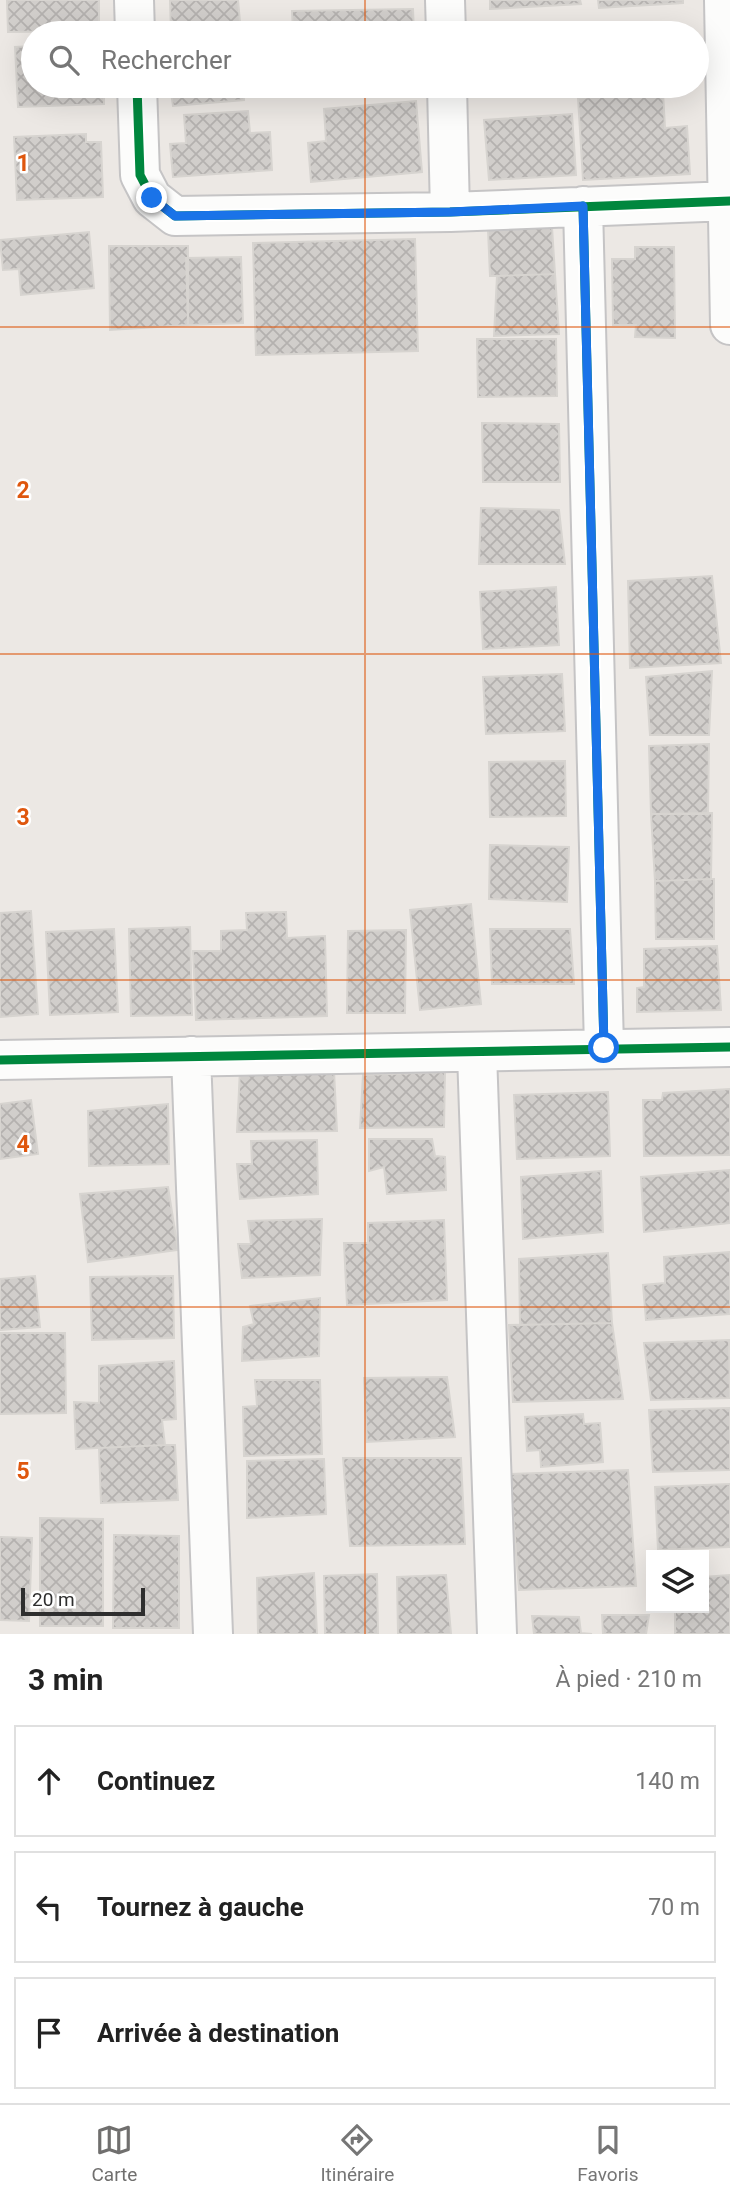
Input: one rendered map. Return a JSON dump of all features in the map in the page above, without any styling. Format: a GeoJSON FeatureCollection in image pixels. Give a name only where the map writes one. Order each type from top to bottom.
{"type":"FeatureCollection","features":[{"type":"Feature","properties":{"kind":"street"},"geometry":{"type":"LineString","coordinates":[[134,0],[135,21]]}},
{"type":"Feature","properties":{"kind":"street"},"geometry":{"type":"LineString","coordinates":[[445,0],[446,21]]}},
{"type":"Feature","properties":{"kind":"street"},"geometry":{"type":"LineString","coordinates":[[724,0],[730,325]]}},
{"type":"Feature","properties":{"kind":"street"},"geometry":{"type":"LineString","coordinates":[[137,98],[140,175],[152,198],[175,216],[450,212],[729,201]]}},
{"type":"Feature","properties":{"kind":"street"},"geometry":{"type":"LineString","coordinates":[[447,98],[450,212]]}},
{"type":"Feature","properties":{"kind":"street"},"geometry":{"type":"LineString","coordinates":[[583,206],[604,1048]]}},
{"type":"Feature","properties":{"kind":"street"},"geometry":{"type":"LineString","coordinates":[[0,1060],[730,1047]]}},
{"type":"Feature","properties":{"kind":"street"},"geometry":{"type":"LineString","coordinates":[[477,1053],[497,1634]]}},
{"type":"Feature","properties":{"kind":"street"},"geometry":{"type":"LineString","coordinates":[[191,1056],[213,1634]]}},
{"type":"Feature","properties":{"kind":"building"},"geometry":{"type":"Polygon","coordinates":[[[7,0],[99,0],[99,21],[21,21],[21,32],[8,32],[7,0]]]}},
{"type":"Feature","properties":{"kind":"building"},"geometry":{"type":"Polygon","coordinates":[[[170,0],[238,0],[240,21],[171,21],[170,0]]]}},
{"type":"Feature","properties":{"kind":"building"},"geometry":{"type":"Polygon","coordinates":[[[490,0],[580,0],[581,4],[490,9],[490,0]]]}},
{"type":"Feature","properties":{"kind":"building"},"geometry":{"type":"Polygon","coordinates":[[[598,0],[683,0],[683,3],[599,8],[598,0]]]}},
{"type":"Feature","properties":{"kind":"building"},"geometry":{"type":"Polygon","coordinates":[[[413,9],[414,21],[292,21],[292,11],[413,9]]]}},
{"type":"Feature","properties":{"kind":"building"},"geometry":{"type":"Polygon","coordinates":[[[15,47],[21,47],[21,98],[104,98],[104,104],[18,107],[15,47]]]}},
{"type":"Feature","properties":{"kind":"building"},"geometry":{"type":"Polygon","coordinates":[[[172,98],[244,98],[244,100],[173,106],[172,98]]]}},
{"type":"Feature","properties":{"kind":"building"},"geometry":{"type":"Polygon","coordinates":[[[578,98],[663,98],[665,128],[687,126],[690,174],[583,180],[578,98]]]}},
{"type":"Feature","properties":{"kind":"building"},"geometry":{"type":"Polygon","coordinates":[[[416,101],[422,172],[311,182],[308,143],[326,141],[324,109],[416,101]]]}},
{"type":"Feature","properties":{"kind":"building"},"geometry":{"type":"Polygon","coordinates":[[[248,111],[250,133],[270,132],[272,170],[173,177],[170,144],[186,143],[184,115],[248,111]]]}},
{"type":"Feature","properties":{"kind":"building"},"geometry":{"type":"Polygon","coordinates":[[[572,114],[576,175],[489,180],[484,120],[572,114]]]}},
{"type":"Feature","properties":{"kind":"building"},"geometry":{"type":"Polygon","coordinates":[[[86,134],[86,142],[101,142],[103,197],[17,200],[14,137],[86,134]]]}},
{"type":"Feature","properties":{"kind":"building"},"geometry":{"type":"Polygon","coordinates":[[[552,227],[555,274],[490,276],[488,230],[552,227]]]}},
{"type":"Feature","properties":{"kind":"building"},"geometry":{"type":"Polygon","coordinates":[[[89,232],[94,288],[21,295],[19,269],[3,270],[0,240],[89,232]]]}},
{"type":"Feature","properties":{"kind":"building"},"geometry":{"type":"Polygon","coordinates":[[[415,239],[418,351],[256,355],[253,243],[415,239]]]}},
{"type":"Feature","properties":{"kind":"building"},"geometry":{"type":"Polygon","coordinates":[[[109,246],[188,246],[188,325],[110,330],[109,246]]]}},
{"type":"Feature","properties":{"kind":"building"},"geometry":{"type":"Polygon","coordinates":[[[635,247],[674,247],[675,338],[635,337],[636,325],[613,325],[612,259],[635,259],[635,247]]]}},
{"type":"Feature","properties":{"kind":"building"},"geometry":{"type":"Polygon","coordinates":[[[241,257],[243,323],[188,325],[186,258],[241,257]]]}},
{"type":"Feature","properties":{"kind":"building"},"geometry":{"type":"Polygon","coordinates":[[[555,274],[559,334],[494,336],[497,276],[555,274]]]}},
{"type":"Feature","properties":{"kind":"building"},"geometry":{"type":"Polygon","coordinates":[[[477,339],[556,339],[557,396],[478,397],[477,339]]]}},
{"type":"Feature","properties":{"kind":"building"},"geometry":{"type":"Polygon","coordinates":[[[482,423],[559,424],[560,482],[483,482],[482,423]]]}},
{"type":"Feature","properties":{"kind":"building"},"geometry":{"type":"Polygon","coordinates":[[[481,508],[559,510],[565,564],[479,564],[481,508]]]}},
{"type":"Feature","properties":{"kind":"building"},"geometry":{"type":"Polygon","coordinates":[[[712,576],[721,663],[630,668],[628,581],[712,576]]]}},
{"type":"Feature","properties":{"kind":"building"},"geometry":{"type":"Polygon","coordinates":[[[556,587],[559,645],[483,649],[480,592],[556,587]]]}},
{"type":"Feature","properties":{"kind":"building"},"geometry":{"type":"Polygon","coordinates":[[[712,671],[709,735],[650,735],[646,677],[712,671]]]}},
{"type":"Feature","properties":{"kind":"building"},"geometry":{"type":"Polygon","coordinates":[[[562,674],[565,731],[486,734],[483,677],[562,674]]]}},
{"type":"Feature","properties":{"kind":"building"},"geometry":{"type":"Polygon","coordinates":[[[709,744],[708,814],[651,814],[649,746],[709,744]]]}},
{"type":"Feature","properties":{"kind":"building"},"geometry":{"type":"Polygon","coordinates":[[[565,761],[566,816],[490,817],[489,762],[565,761]]]}},
{"type":"Feature","properties":{"kind":"building"},"geometry":{"type":"Polygon","coordinates":[[[712,813],[711,879],[655,881],[651,814],[712,813]]]}},
{"type":"Feature","properties":{"kind":"building"},"geometry":{"type":"Polygon","coordinates":[[[490,845],[569,847],[567,902],[489,899],[490,845]]]}},
{"type":"Feature","properties":{"kind":"building"},"geometry":{"type":"Polygon","coordinates":[[[714,879],[714,939],[656,939],[655,881],[714,879]]]}},
{"type":"Feature","properties":{"kind":"building"},"geometry":{"type":"Polygon","coordinates":[[[471,904],[481,1004],[420,1010],[410,910],[471,904]]]}},
{"type":"Feature","properties":{"kind":"building"},"geometry":{"type":"Polygon","coordinates":[[[31,911],[38,1014],[0,1017],[0,913],[31,911]]]}},
{"type":"Feature","properties":{"kind":"building"},"geometry":{"type":"Polygon","coordinates":[[[286,912],[287,938],[325,936],[327,1016],[196,1020],[193,951],[221,951],[221,931],[247,930],[246,913],[286,912]]]}},
{"type":"Feature","properties":{"kind":"building"},"geometry":{"type":"Polygon","coordinates":[[[190,927],[192,1015],[131,1016],[129,929],[190,927]]]}},
{"type":"Feature","properties":{"kind":"building"},"geometry":{"type":"Polygon","coordinates":[[[114,929],[118,1012],[50,1015],[46,932],[114,929]]]}},
{"type":"Feature","properties":{"kind":"building"},"geometry":{"type":"Polygon","coordinates":[[[490,929],[570,929],[574,984],[492,984],[490,929]]]}},
{"type":"Feature","properties":{"kind":"building"},"geometry":{"type":"Polygon","coordinates":[[[406,930],[405,1013],[347,1013],[348,931],[406,930]]]}},
{"type":"Feature","properties":{"kind":"building"},"geometry":{"type":"Polygon","coordinates":[[[717,946],[721,1010],[637,1012],[637,988],[644,987],[644,949],[717,946]]]}},
{"type":"Feature","properties":{"kind":"building"},"geometry":{"type":"Polygon","coordinates":[[[240,1069],[334,1071],[337,1131],[237,1132],[240,1069]]]}},
{"type":"Feature","properties":{"kind":"building"},"geometry":{"type":"Polygon","coordinates":[[[445,1072],[444,1127],[360,1128],[363,1075],[445,1072]]]}},
{"type":"Feature","properties":{"kind":"building"},"geometry":{"type":"Polygon","coordinates":[[[730,1089],[730,1155],[644,1156],[643,1100],[662,1100],[663,1093],[730,1089]]]}},
{"type":"Feature","properties":{"kind":"building"},"geometry":{"type":"Polygon","coordinates":[[[608,1092],[610,1156],[517,1159],[514,1095],[608,1092]]]}},
{"type":"Feature","properties":{"kind":"building"},"geometry":{"type":"Polygon","coordinates":[[[31,1100],[38,1154],[0,1159],[0,1104],[31,1100]]]}},
{"type":"Feature","properties":{"kind":"building"},"geometry":{"type":"Polygon","coordinates":[[[168,1104],[169,1164],[89,1166],[88,1111],[168,1104]]]}},
{"type":"Feature","properties":{"kind":"building"},"geometry":{"type":"Polygon","coordinates":[[[369,1139],[432,1139],[435,1156],[445,1157],[446,1190],[387,1194],[384,1167],[369,1171],[369,1139]]]}},
{"type":"Feature","properties":{"kind":"building"},"geometry":{"type":"Polygon","coordinates":[[[317,1140],[318,1194],[240,1199],[237,1164],[252,1164],[251,1141],[317,1140]]]}},
{"type":"Feature","properties":{"kind":"building"},"geometry":{"type":"Polygon","coordinates":[[[730,1170],[730,1223],[644,1232],[641,1177],[730,1170]]]}},
{"type":"Feature","properties":{"kind":"building"},"geometry":{"type":"Polygon","coordinates":[[[601,1171],[603,1232],[523,1239],[521,1177],[601,1171]]]}},
{"type":"Feature","properties":{"kind":"building"},"geometry":{"type":"Polygon","coordinates":[[[168,1187],[178,1250],[88,1262],[80,1194],[168,1187]]]}},
{"type":"Feature","properties":{"kind":"building"},"geometry":{"type":"Polygon","coordinates":[[[322,1219],[320,1275],[242,1278],[238,1244],[251,1244],[248,1221],[322,1219]]]}},
{"type":"Feature","properties":{"kind":"building"},"geometry":{"type":"Polygon","coordinates":[[[444,1220],[447,1300],[347,1305],[344,1243],[368,1243],[368,1223],[444,1220]]]}},
{"type":"Feature","properties":{"kind":"building"},"geometry":{"type":"Polygon","coordinates":[[[730,1252],[730,1314],[646,1320],[643,1285],[665,1283],[664,1257],[730,1252]]]}},
{"type":"Feature","properties":{"kind":"building"},"geometry":{"type":"Polygon","coordinates":[[[608,1253],[612,1323],[520,1325],[519,1259],[608,1253]]]}},
{"type":"Feature","properties":{"kind":"building"},"geometry":{"type":"Polygon","coordinates":[[[35,1276],[40,1327],[0,1330],[0,1279],[35,1276]]]}},
{"type":"Feature","properties":{"kind":"building"},"geometry":{"type":"Polygon","coordinates":[[[173,1276],[174,1338],[92,1340],[90,1277],[173,1276]]]}},
{"type":"Feature","properties":{"kind":"building"},"geometry":{"type":"Polygon","coordinates":[[[320,1298],[319,1356],[242,1361],[243,1327],[254,1324],[250,1306],[320,1298]]]}},
{"type":"Feature","properties":{"kind":"building"},"geometry":{"type":"Polygon","coordinates":[[[612,1323],[623,1399],[513,1402],[509,1325],[612,1323]]]}},
{"type":"Feature","properties":{"kind":"building"},"geometry":{"type":"Polygon","coordinates":[[[0,1333],[65,1333],[66,1413],[0,1414],[0,1333]]]}},
{"type":"Feature","properties":{"kind":"building"},"geometry":{"type":"Polygon","coordinates":[[[729,1340],[730,1398],[651,1400],[644,1343],[729,1340]]]}},
{"type":"Feature","properties":{"kind":"building"},"geometry":{"type":"Polygon","coordinates":[[[174,1361],[176,1419],[162,1420],[165,1445],[76,1449],[74,1402],[99,1403],[99,1366],[174,1361]]]}},
{"type":"Feature","properties":{"kind":"building"},"geometry":{"type":"Polygon","coordinates":[[[447,1377],[455,1437],[367,1442],[364,1378],[447,1377]]]}},
{"type":"Feature","properties":{"kind":"building"},"geometry":{"type":"Polygon","coordinates":[[[255,1380],[320,1380],[322,1454],[244,1456],[243,1407],[257,1406],[255,1380]]]}},
{"type":"Feature","properties":{"kind":"building"},"geometry":{"type":"Polygon","coordinates":[[[730,1408],[730,1470],[653,1472],[649,1410],[730,1408]]]}},
{"type":"Feature","properties":{"kind":"building"},"geometry":{"type":"Polygon","coordinates":[[[583,1414],[584,1424],[600,1423],[603,1462],[541,1467],[540,1450],[527,1451],[525,1417],[583,1414]]]}},
{"type":"Feature","properties":{"kind":"building"},"geometry":{"type":"Polygon","coordinates":[[[175,1445],[178,1500],[101,1503],[99,1448],[175,1445]]]}},
{"type":"Feature","properties":{"kind":"building"},"geometry":{"type":"Polygon","coordinates":[[[343,1458],[461,1458],[465,1544],[350,1546],[343,1458]]]}},
{"type":"Feature","properties":{"kind":"building"},"geometry":{"type":"Polygon","coordinates":[[[324,1459],[326,1514],[247,1518],[247,1461],[324,1459]]]}},
{"type":"Feature","properties":{"kind":"building"},"geometry":{"type":"Polygon","coordinates":[[[628,1470],[636,1586],[519,1590],[510,1474],[628,1470]]]}},
{"type":"Feature","properties":{"kind":"building"},"geometry":{"type":"Polygon","coordinates":[[[730,1484],[730,1547],[658,1550],[655,1487],[730,1484]]]}},
{"type":"Feature","properties":{"kind":"building"},"geometry":{"type":"Polygon","coordinates":[[[40,1518],[103,1519],[103,1626],[40,1626],[40,1518]]]}},
{"type":"Feature","properties":{"kind":"building"},"geometry":{"type":"Polygon","coordinates":[[[114,1535],[179,1536],[179,1628],[113,1628],[114,1535]]]}},
{"type":"Feature","properties":{"kind":"building"},"geometry":{"type":"Polygon","coordinates":[[[0,1537],[32,1538],[29,1621],[0,1620],[0,1537]]]}},
{"type":"Feature","properties":{"kind":"building"},"geometry":{"type":"Polygon","coordinates":[[[314,1573],[317,1634],[258,1634],[257,1578],[314,1573]]]}},
{"type":"Feature","properties":{"kind":"building"},"geometry":{"type":"Polygon","coordinates":[[[377,1574],[378,1634],[325,1634],[324,1576],[377,1574]]]}},
{"type":"Feature","properties":{"kind":"building"},"geometry":{"type":"Polygon","coordinates":[[[446,1575],[451,1634],[398,1634],[397,1577],[446,1575]]]}},
{"type":"Feature","properties":{"kind":"building"},"geometry":{"type":"Polygon","coordinates":[[[730,1575],[730,1634],[675,1634],[675,1613],[709,1613],[709,1577],[730,1575]]]}},
{"type":"Feature","properties":{"kind":"building"},"geometry":{"type":"Polygon","coordinates":[[[602,1615],[649,1615],[646,1634],[603,1634],[602,1615]]]}},
{"type":"Feature","properties":{"kind":"building"},"geometry":{"type":"Polygon","coordinates":[[[532,1616],[579,1617],[581,1633],[592,1634],[534,1634],[532,1616]]]}},
{"type":"Feature","properties":{"kind":"cycle path"},"geometry":{"type":"LineString","coordinates":[[137,98],[140,175],[152,198],[175,216],[450,212],[730,201]]}},
{"type":"Feature","properties":{"kind":"cycle path"},"geometry":{"type":"LineString","coordinates":[[583,206],[604,1048]]}},
{"type":"Feature","properties":{"kind":"cycle path"},"geometry":{"type":"LineString","coordinates":[[0,1060],[730,1047]]}},
{"type":"Feature","properties":{"kind":"route"},"geometry":{"type":"LineString","coordinates":[[152,198],[175,216],[450,212],[583,206],[604,1048]]}}]}
